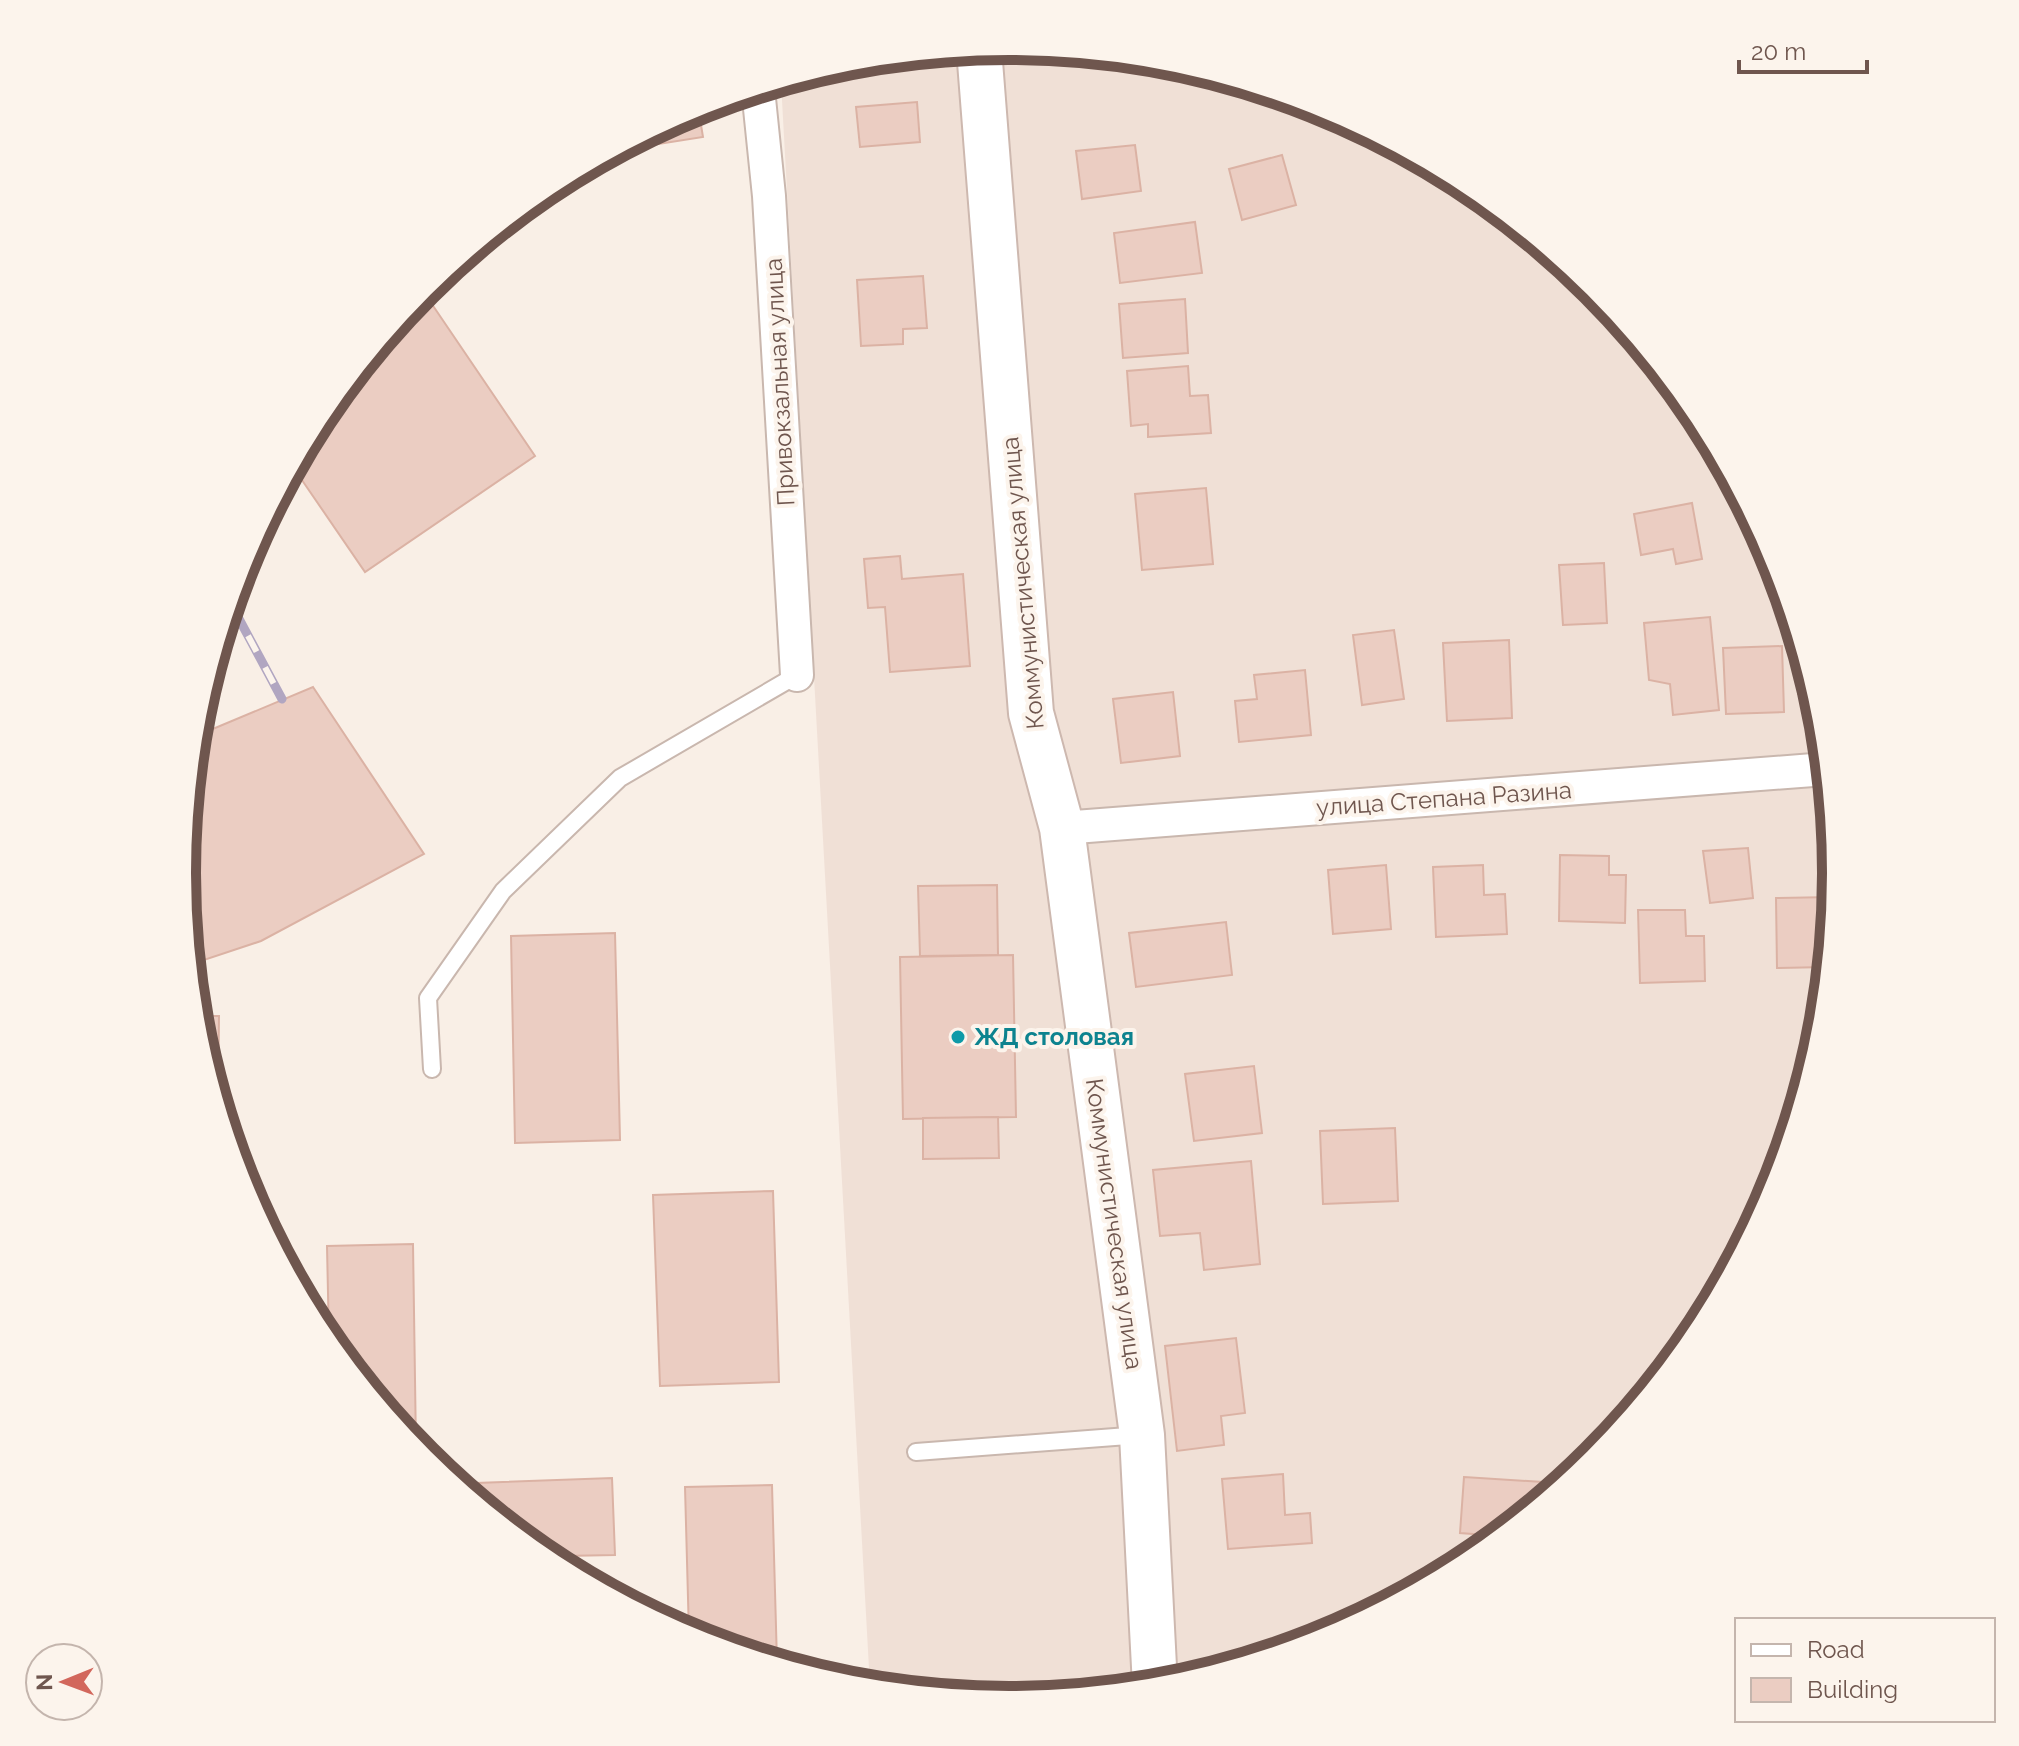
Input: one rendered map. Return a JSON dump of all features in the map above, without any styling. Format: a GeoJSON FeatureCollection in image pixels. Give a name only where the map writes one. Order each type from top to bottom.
{"type":"FeatureCollection","features":[{"type":"Feature","properties":{"kind":"street","name":"Коммунистическая улица"},"geometry":{"type":"LineString","coordinates":[[980,61],[1031,713],[1062,828],[1142,1435],[1154,1672]]}},
{"type":"Feature","properties":{"kind":"street","name":"Привокзальная улица"},"geometry":{"type":"LineString","coordinates":[[759,100],[769,196],[797,675]]}},
{"type":"Feature","properties":{"kind":"street","name":"улица Степана Разина"},"geometry":{"type":"LineString","coordinates":[[1062,828],[1816,770]]}},
{"type":"Feature","properties":{"kind":"lane"},"geometry":{"type":"LineString","coordinates":[[432,1069],[428,998],[503,891],[620,778],[797,675]]}},
{"type":"Feature","properties":{"kind":"lane"},"geometry":{"type":"LineString","coordinates":[[916,1452],[1142,1435]]}},
{"type":"Feature","properties":{"kind":"shaded area"},"geometry":{"type":"Polygon","coordinates":[[[1010,60],[1116,67],[1220,88],[1271,103],[1321,122],[1416,169],[1461,197],[1546,262],[1621,337],[1654,378],[1714,467],[1739,513],[1761,562],[1795,663],[1816,767],[1821,820],[1821,926],[1816,979],[1795,1083],[1779,1134],[1761,1184],[1714,1280],[1654,1368],[1621,1409],[1546,1484],[1504,1518],[1416,1577],[1369,1602],[1271,1643],[1220,1658],[1116,1679],[1063,1684],[956,1684],[869,1673],[782,93],[851,76],[956,62],[1010,60]]]}},
{"type":"Feature","properties":{"kind":"building"},"geometry":{"type":"Polygon","coordinates":[[[917,102],[920,142],[860,147],[856,107],[917,102]]]}},
{"type":"Feature","properties":{"kind":"building"},"geometry":{"type":"Polygon","coordinates":[[[700,121],[703,137],[646,146],[700,121]]]}},
{"type":"Feature","properties":{"kind":"building"},"geometry":{"type":"Polygon","coordinates":[[[1135,145],[1141,191],[1082,199],[1076,151],[1135,145]]]}},
{"type":"Feature","properties":{"kind":"building"},"geometry":{"type":"Polygon","coordinates":[[[1282,155],[1296,205],[1242,220],[1229,169],[1282,155]]]}},
{"type":"Feature","properties":{"kind":"building"},"geometry":{"type":"Polygon","coordinates":[[[1195,222],[1202,273],[1120,283],[1114,233],[1195,222]]]}},
{"type":"Feature","properties":{"kind":"building"},"geometry":{"type":"Polygon","coordinates":[[[923,276],[927,328],[903,329],[903,344],[861,346],[857,280],[923,276]]]}},
{"type":"Feature","properties":{"kind":"building"},"geometry":{"type":"Polygon","coordinates":[[[1185,299],[1188,353],[1123,358],[1119,304],[1185,299]]]}},
{"type":"Feature","properties":{"kind":"building"},"geometry":{"type":"Polygon","coordinates":[[[431,302],[535,456],[365,572],[299,476],[365,378],[431,302]]]}},
{"type":"Feature","properties":{"kind":"building"},"geometry":{"type":"Polygon","coordinates":[[[1188,366],[1190,396],[1208,395],[1211,433],[1148,437],[1148,424],[1131,426],[1127,371],[1188,366]]]}},
{"type":"Feature","properties":{"kind":"building"},"geometry":{"type":"Polygon","coordinates":[[[1206,488],[1213,564],[1142,570],[1135,494],[1206,488]]]}},
{"type":"Feature","properties":{"kind":"building"},"geometry":{"type":"Polygon","coordinates":[[[1692,503],[1702,559],[1676,564],[1673,549],[1641,555],[1634,514],[1692,503]]]}},
{"type":"Feature","properties":{"kind":"building"},"geometry":{"type":"Polygon","coordinates":[[[900,556],[902,579],[963,574],[970,666],[890,672],[885,607],[868,608],[864,559],[900,556]]]}},
{"type":"Feature","properties":{"kind":"building"},"geometry":{"type":"Polygon","coordinates":[[[1604,563],[1607,623],[1563,625],[1559,565],[1604,563]]]}},
{"type":"Feature","properties":{"kind":"building"},"geometry":{"type":"Polygon","coordinates":[[[1710,617],[1719,710],[1673,715],[1670,684],[1649,680],[1644,623],[1710,617]]]}},
{"type":"Feature","properties":{"kind":"building"},"geometry":{"type":"Polygon","coordinates":[[[1394,630],[1404,699],[1362,705],[1353,635],[1394,630]]]}},
{"type":"Feature","properties":{"kind":"building"},"geometry":{"type":"Polygon","coordinates":[[[1509,640],[1512,718],[1447,721],[1443,643],[1509,640]]]}},
{"type":"Feature","properties":{"kind":"building"},"geometry":{"type":"Polygon","coordinates":[[[1782,646],[1784,712],[1726,714],[1723,648],[1782,646]]]}},
{"type":"Feature","properties":{"kind":"building"},"geometry":{"type":"Polygon","coordinates":[[[1305,670],[1311,735],[1239,742],[1235,701],[1257,699],[1254,675],[1305,670]]]}},
{"type":"Feature","properties":{"kind":"building"},"geometry":{"type":"Polygon","coordinates":[[[313,687],[424,854],[261,941],[201,961],[196,873],[198,820],[209,730],[313,687]]]}},
{"type":"Feature","properties":{"kind":"building"},"geometry":{"type":"Polygon","coordinates":[[[1173,692],[1180,756],[1121,763],[1113,699],[1173,692]]]}},
{"type":"Feature","properties":{"kind":"building"},"geometry":{"type":"Polygon","coordinates":[[[1748,848],[1753,898],[1710,903],[1703,851],[1748,848]]]}},
{"type":"Feature","properties":{"kind":"building"},"geometry":{"type":"Polygon","coordinates":[[[1560,855],[1609,856],[1609,875],[1626,875],[1625,923],[1559,921],[1560,855]]]}},
{"type":"Feature","properties":{"kind":"building"},"geometry":{"type":"Polygon","coordinates":[[[1386,865],[1391,929],[1333,934],[1328,870],[1386,865]]]}},
{"type":"Feature","properties":{"kind":"building"},"geometry":{"type":"Polygon","coordinates":[[[1483,865],[1484,895],[1505,894],[1507,934],[1436,937],[1433,867],[1483,865]]]}},
{"type":"Feature","properties":{"kind":"building"},"geometry":{"type":"Polygon","coordinates":[[[997,885],[998,955],[920,956],[918,886],[997,885]]]}},
{"type":"Feature","properties":{"kind":"building"},"geometry":{"type":"Polygon","coordinates":[[[1822,897],[1817,967],[1777,968],[1776,898],[1822,897]]]}},
{"type":"Feature","properties":{"kind":"building"},"geometry":{"type":"Polygon","coordinates":[[[1638,910],[1685,910],[1686,936],[1704,936],[1705,981],[1640,983],[1638,910]]]}},
{"type":"Feature","properties":{"kind":"building"},"geometry":{"type":"Polygon","coordinates":[[[1226,922],[1232,975],[1136,987],[1129,933],[1226,922]]]}},
{"type":"Feature","properties":{"kind":"building"},"geometry":{"type":"Polygon","coordinates":[[[615,933],[620,1140],[515,1143],[511,936],[615,933]]]}},
{"type":"Feature","properties":{"kind":"building","name":"ЖД столовая"},"geometry":{"type":"Polygon","coordinates":[[[1013,955],[1016,1117],[903,1119],[900,957],[1013,955]]]}},
{"type":"Feature","properties":{"kind":"building"},"geometry":{"type":"Polygon","coordinates":[[[209,1016],[219,1016],[218,1059],[209,1016]]]}},
{"type":"Feature","properties":{"kind":"building"},"geometry":{"type":"Polygon","coordinates":[[[1254,1066],[1262,1133],[1194,1141],[1185,1074],[1254,1066]]]}},
{"type":"Feature","properties":{"kind":"building"},"geometry":{"type":"Polygon","coordinates":[[[998,1117],[999,1158],[923,1159],[923,1118],[998,1117]]]}},
{"type":"Feature","properties":{"kind":"building"},"geometry":{"type":"Polygon","coordinates":[[[1395,1128],[1398,1201],[1323,1204],[1320,1131],[1395,1128]]]}},
{"type":"Feature","properties":{"kind":"building"},"geometry":{"type":"Polygon","coordinates":[[[1251,1161],[1260,1264],[1204,1270],[1200,1233],[1160,1236],[1153,1170],[1251,1161]]]}},
{"type":"Feature","properties":{"kind":"building"},"geometry":{"type":"Polygon","coordinates":[[[773,1191],[779,1382],[660,1386],[653,1195],[773,1191]]]}},
{"type":"Feature","properties":{"kind":"building"},"geometry":{"type":"Polygon","coordinates":[[[413,1244],[416,1428],[365,1368],[328,1316],[327,1246],[413,1244]]]}},
{"type":"Feature","properties":{"kind":"building"},"geometry":{"type":"Polygon","coordinates":[[[1236,1338],[1245,1413],[1221,1416],[1224,1445],[1177,1451],[1165,1346],[1236,1338]]]}},
{"type":"Feature","properties":{"kind":"building"},"geometry":{"type":"Polygon","coordinates":[[[1283,1474],[1285,1515],[1310,1513],[1312,1543],[1228,1549],[1222,1479],[1283,1474]]]}},
{"type":"Feature","properties":{"kind":"building"},"geometry":{"type":"Polygon","coordinates":[[[1464,1477],[1543,1482],[1543,1487],[1481,1535],[1460,1533],[1464,1477]]]}},
{"type":"Feature","properties":{"kind":"building"},"geometry":{"type":"Polygon","coordinates":[[[612,1478],[615,1555],[569,1556],[515,1518],[476,1486],[476,1483],[612,1478]]]}},
{"type":"Feature","properties":{"kind":"building"},"geometry":{"type":"Polygon","coordinates":[[[772,1485],[777,1651],[689,1620],[685,1487],[772,1485]]]}},
{"type":"Feature","properties":{"kind":"railway"},"geometry":{"type":"LineString","coordinates":[[238,618],[282,699]]}},
{"type":"Feature","properties":{"kind":"place","name":"ЖД столовая"},"geometry":{"type":"Point","coordinates":[958,1037]}}]}
